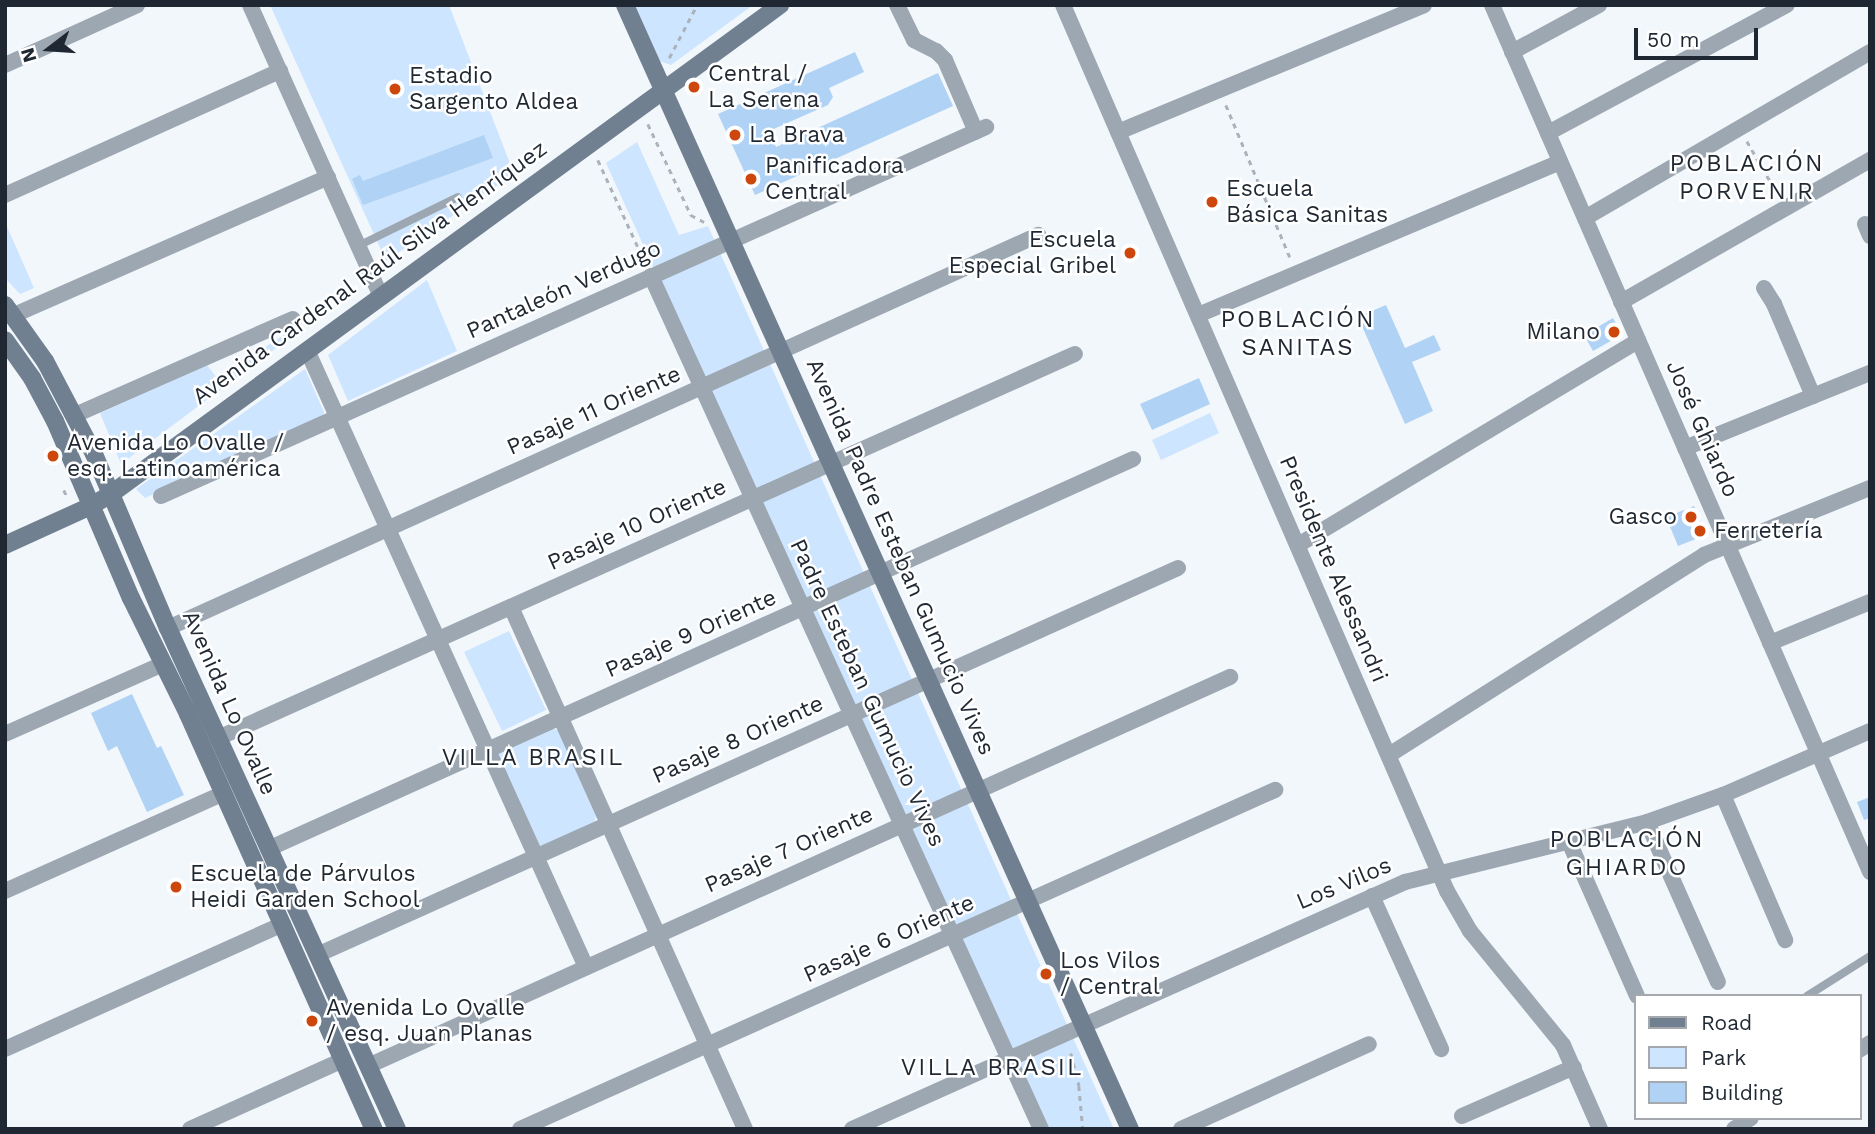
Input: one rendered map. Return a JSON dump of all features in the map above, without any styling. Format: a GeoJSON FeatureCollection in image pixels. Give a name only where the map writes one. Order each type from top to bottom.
{"type":"FeatureCollection","features":[{"type":"Feature","properties":{"kind":"main road","name":"Avenida Padre Esteban Gumucio Vives"},"geometry":{"type":"LineString","coordinates":[[625,5],[1130,1129]]}},
{"type":"Feature","properties":{"kind":"main road","name":"Avenida Cardenal Raúl Silva Henríquez"},"geometry":{"type":"LineString","coordinates":[[5,545],[91,506],[111,494],[381,296],[661,84],[780,5]]}},
{"type":"Feature","properties":{"kind":"main road","name":"Avenida Lo Ovalle"},"geometry":{"type":"LineString","coordinates":[[9,310],[45,361],[75,415],[168,628],[397,1129]]}},
{"type":"Feature","properties":{"kind":"main road","name":"Avenida Lo Ovalle"},"geometry":{"type":"LineString","coordinates":[[5,340],[50,410],[374,1129]]}},
{"type":"Feature","properties":{"kind":"street"},"geometry":{"type":"LineString","coordinates":[[5,65],[137,5]]}},
{"type":"Feature","properties":{"kind":"street"},"geometry":{"type":"LineString","coordinates":[[250,5],[381,296]]}},
{"type":"Feature","properties":{"kind":"street","name":"Pantaleón Verdugo"},"geometry":{"type":"LineString","coordinates":[[161,496],[981,129],[945,60],[936,51],[914,40],[897,5]]}},
{"type":"Feature","properties":{"kind":"street","name":"Presidente Alessandri"},"geometry":{"type":"LineString","coordinates":[[1063,5],[1439,874],[1470,931],[1546,1021],[1574,1067],[1600,1129]]}},
{"type":"Feature","properties":{"kind":"street"},"geometry":{"type":"LineString","coordinates":[[1118,132],[1424,5]]}},
{"type":"Feature","properties":{"kind":"street","name":"José Ghiardo"},"geometry":{"type":"LineString","coordinates":[[1492,5],[1818,753],[1865,849],[1870,872]]}},
{"type":"Feature","properties":{"kind":"street"},"geometry":{"type":"LineString","coordinates":[[1512,52],[1599,5]]}},
{"type":"Feature","properties":{"kind":"street"},"geometry":{"type":"LineString","coordinates":[[1548,133],[1787,5]]}},
{"type":"Feature","properties":{"kind":"street"},"geometry":{"type":"LineString","coordinates":[[1585,218],[1870,52]]}},
{"type":"Feature","properties":{"kind":"street"},"geometry":{"type":"LineString","coordinates":[[5,195],[280,71]]}},
{"type":"Feature","properties":{"kind":"street"},"geometry":{"type":"LineString","coordinates":[[1621,302],[1870,160]]}},
{"type":"Feature","properties":{"kind":"street"},"geometry":{"type":"LineString","coordinates":[[1198,315],[1560,162]]}},
{"type":"Feature","properties":{"kind":"street"},"geometry":{"type":"LineString","coordinates":[[9,310],[328,177]]}},
{"type":"Feature","properties":{"kind":"street","name":"Pasaje 11 Oriente"},"geometry":{"type":"LineString","coordinates":[[168,628],[1038,234]]}},
{"type":"Feature","properties":{"kind":"street","name":"Padre Esteban Gumucio Vives"},"geometry":{"type":"LineString","coordinates":[[652,276],[1041,1129]]}},
{"type":"Feature","properties":{"kind":"street"},"geometry":{"type":"LineString","coordinates":[[1764,288],[1774,304],[1812,396]]}},
{"type":"Feature","properties":{"kind":"street"},"geometry":{"type":"LineString","coordinates":[[75,415],[293,319]]}},
{"type":"Feature","properties":{"kind":"street"},"geometry":{"type":"LineString","coordinates":[[1298,545],[1638,341]]}},
{"type":"Feature","properties":{"kind":"street"},"geometry":{"type":"LineString","coordinates":[[307,350],[586,967]]}},
{"type":"Feature","properties":{"kind":"street","name":"Pasaje 10 Oriente"},"geometry":{"type":"LineString","coordinates":[[218,738],[1075,354]]}},
{"type":"Feature","properties":{"kind":"street"},"geometry":{"type":"LineString","coordinates":[[1685,449],[1870,373]]}},
{"type":"Feature","properties":{"kind":"street","name":"Pasaje 9 Oriente"},"geometry":{"type":"LineString","coordinates":[[268,849],[1133,459]]}},
{"type":"Feature","properties":{"kind":"street"},"geometry":{"type":"LineString","coordinates":[[1389,755],[1704,555],[1870,488]]}},
{"type":"Feature","properties":{"kind":"street","name":"Pasaje 8 Oriente"},"geometry":{"type":"LineString","coordinates":[[317,955],[1178,568]]}},
{"type":"Feature","properties":{"kind":"street"},"geometry":{"type":"LineString","coordinates":[[1770,643],[1870,602]]}},
{"type":"Feature","properties":{"kind":"street"},"geometry":{"type":"LineString","coordinates":[[510,607],[745,1129]]}},
{"type":"Feature","properties":{"kind":"street"},"geometry":{"type":"LineString","coordinates":[[5,734],[163,664]]}},
{"type":"Feature","properties":{"kind":"street","name":"Pasaje 7 Oriente"},"geometry":{"type":"LineString","coordinates":[[368,1066],[1230,677]]}},
{"type":"Feature","properties":{"kind":"street","name":"Los Vilos"},"geometry":{"type":"LineString","coordinates":[[852,1129],[1405,882],[1570,844],[1647,822],[1723,795],[1870,731]]}},
{"type":"Feature","properties":{"kind":"street","name":"Pasaje 6 Oriente"},"geometry":{"type":"LineString","coordinates":[[520,1129],[1275,790]]}},
{"type":"Feature","properties":{"kind":"street"},"geometry":{"type":"LineString","coordinates":[[5,891],[224,793]]}},
{"type":"Feature","properties":{"kind":"street"},"geometry":{"type":"LineString","coordinates":[[1723,795],[1785,940]]}},
{"type":"Feature","properties":{"kind":"street"},"geometry":{"type":"LineString","coordinates":[[1647,822],[1718,982]]}},
{"type":"Feature","properties":{"kind":"street"},"geometry":{"type":"LineString","coordinates":[[1570,844],[1636,994]]}},
{"type":"Feature","properties":{"kind":"street"},"geometry":{"type":"LineString","coordinates":[[1372,896],[1441,1049]]}},
{"type":"Feature","properties":{"kind":"street"},"geometry":{"type":"LineString","coordinates":[[5,1049],[282,924]]}},
{"type":"Feature","properties":{"kind":"street"},"geometry":{"type":"LineString","coordinates":[[1181,1129],[1369,1044]]}},
{"type":"Feature","properties":{"kind":"street"},"geometry":{"type":"LineString","coordinates":[[190,1129],[343,1060]]}},
{"type":"Feature","properties":{"kind":"street"},"geometry":{"type":"LineString","coordinates":[[1462,1116],[1574,1067]]}},
{"type":"Feature","properties":{"kind":"lane"},"geometry":{"type":"LineString","coordinates":[[358,246],[458,197]]}},
{"type":"Feature","properties":{"kind":"lane"},"geometry":{"type":"LineString","coordinates":[[1810,994],[1870,956]]}},
{"type":"Feature","properties":{"kind":"path"},"geometry":{"type":"LineString","coordinates":[[661,84],[696,5]]}},
{"type":"Feature","properties":{"kind":"path"},"geometry":{"type":"LineString","coordinates":[[1220,89],[1297,273]]}},
{"type":"Feature","properties":{"kind":"path"},"geometry":{"type":"LineString","coordinates":[[1740,127],[1786,208]]}},
{"type":"Feature","properties":{"kind":"path"},"geometry":{"type":"LineString","coordinates":[[595,153],[652,276]]}},
{"type":"Feature","properties":{"kind":"path"},"geometry":{"type":"LineString","coordinates":[[1071,1053],[1079,1086],[1083,1129]]}},
{"type":"Feature","properties":{"kind":"green space","name":"Estadio Sargento Aldea"},"geometry":{"type":"Polygon","coordinates":[[[270,5],[449,5],[514,174],[386,261],[270,5]]]}},
{"type":"Feature","properties":{"kind":"green space"},"geometry":{"type":"Polygon","coordinates":[[[633,5],[753,5],[671,65],[659,61],[633,5]]]}},
{"type":"Feature","properties":{"kind":"green space"},"geometry":{"type":"Polygon","coordinates":[[[637,142],[679,235],[708,226],[1114,1129],[1045,1129],[606,163],[637,142]]]}},
{"type":"Feature","properties":{"kind":"green space"},"geometry":{"type":"Polygon","coordinates":[[[5,222],[34,288],[20,294],[5,278],[5,222]]]}},
{"type":"Feature","properties":{"kind":"green space"},"geometry":{"type":"Polygon","coordinates":[[[427,280],[457,351],[348,401],[328,355],[427,280]]]}},
{"type":"Feature","properties":{"kind":"green space"},"geometry":{"type":"Polygon","coordinates":[[[293,329],[296,333],[121,464],[100,413],[207,365],[217,378],[293,329]]]}},
{"type":"Feature","properties":{"kind":"green space"},"geometry":{"type":"Polygon","coordinates":[[[305,369],[324,412],[323,417],[145,498],[136,489],[305,369]]]}},
{"type":"Feature","properties":{"kind":"green space"},"geometry":{"type":"Polygon","coordinates":[[[1210,413],[1219,433],[1161,460],[1152,440],[1210,413]]]}},
{"type":"Feature","properties":{"kind":"green space"},"geometry":{"type":"Polygon","coordinates":[[[509,631],[546,710],[502,731],[464,652],[509,631]]]}},
{"type":"Feature","properties":{"kind":"green space"},"geometry":{"type":"Polygon","coordinates":[[[552,728],[558,730],[596,816],[595,821],[543,846],[535,845],[495,759],[498,752],[552,728]]]}},
{"type":"Feature","properties":{"kind":"building"},"geometry":{"type":"Polygon","coordinates":[[[855,52],[864,72],[829,88],[833,97],[828,105],[769,131],[776,147],[938,73],[953,106],[755,195],[718,114],[855,52]]]}},
{"type":"Feature","properties":{"kind":"building"},"geometry":{"type":"Polygon","coordinates":[[[484,135],[493,158],[363,205],[352,179],[360,175],[363,181],[484,135]]]}},
{"type":"Feature","properties":{"kind":"building"},"geometry":{"type":"Polygon","coordinates":[[[1386,305],[1405,348],[1434,335],[1441,350],[1412,362],[1433,411],[1405,424],[1358,317],[1386,305]]]}},
{"type":"Feature","properties":{"kind":"building"},"geometry":{"type":"Polygon","coordinates":[[[1613,318],[1618,327],[1618,337],[1593,351],[1584,335],[1613,318]]]}},
{"type":"Feature","properties":{"kind":"building"},"geometry":{"type":"Polygon","coordinates":[[[1199,378],[1210,404],[1152,430],[1140,404],[1199,378]]]}},
{"type":"Feature","properties":{"kind":"building"},"geometry":{"type":"Polygon","coordinates":[[[1694,506],[1706,535],[1678,546],[1666,517],[1694,506]]]}},
{"type":"Feature","properties":{"kind":"building"},"geometry":{"type":"Polygon","coordinates":[[[132,694],[157,748],[161,746],[184,795],[147,812],[117,746],[108,751],[91,713],[132,694]]]}},
{"type":"Feature","properties":{"kind":"building"},"geometry":{"type":"Polygon","coordinates":[[[1870,797],[1870,818],[1864,820],[1857,802],[1870,797]]]}},
{"type":"Feature","properties":{"kind":"place","name":"Central / La Serena"},"geometry":{"type":"Point","coordinates":[694,87]}},
{"type":"Feature","properties":{"kind":"place","name":"Estadio Sargento Aldea"},"geometry":{"type":"Point","coordinates":[395,89]}},
{"type":"Feature","properties":{"kind":"place","name":"La Brava"},"geometry":{"type":"Point","coordinates":[735,135]}},
{"type":"Feature","properties":{"kind":"place","name":"Panificadora Central"},"geometry":{"type":"Point","coordinates":[751,179]}},
{"type":"Feature","properties":{"kind":"place","name":"Escuela Básica Sanitas"},"geometry":{"type":"Point","coordinates":[1212,202]}},
{"type":"Feature","properties":{"kind":"place","name":"Escuela Especial Gribel"},"geometry":{"type":"Point","coordinates":[1130,253]}},
{"type":"Feature","properties":{"kind":"place","name":"Milano"},"geometry":{"type":"Point","coordinates":[1614,332]}},
{"type":"Feature","properties":{"kind":"place","name":"Avenida Lo Ovalle / esq. Latinoamérica"},"geometry":{"type":"Point","coordinates":[53,456]}},
{"type":"Feature","properties":{"kind":"place","name":"Gasco"},"geometry":{"type":"Point","coordinates":[1691,517]}},
{"type":"Feature","properties":{"kind":"place","name":"Ferretería"},"geometry":{"type":"Point","coordinates":[1700,531]}},
{"type":"Feature","properties":{"kind":"place","name":"Escuela de Párvulos Heidi Garden School"},"geometry":{"type":"Point","coordinates":[176,887]}},
{"type":"Feature","properties":{"kind":"place","name":"Los Vilos / Central"},"geometry":{"type":"Point","coordinates":[1046,974]}},
{"type":"Feature","properties":{"kind":"place","name":"Avenida Lo Ovalle / esq. Juan Planas"},"geometry":{"type":"Point","coordinates":[312,1021]}},
{"type":"Feature","properties":{"kind":"district","name":"POBLACIÓN PORVENIR"},"geometry":{"type":"Point","coordinates":[1747,178]}},
{"type":"Feature","properties":{"kind":"district","name":"POBLACIÓN SANITAS"},"geometry":{"type":"Point","coordinates":[1298,334]}},
{"type":"Feature","properties":{"kind":"district","name":"VILLA BRASIL"},"geometry":{"type":"Point","coordinates":[533,758]}},
{"type":"Feature","properties":{"kind":"district","name":"POBLACIÓN GHIARDO"},"geometry":{"type":"Point","coordinates":[1627,854]}},
{"type":"Feature","properties":{"kind":"district","name":"VILLA BRASIL"},"geometry":{"type":"Point","coordinates":[992,1068]}}]}
